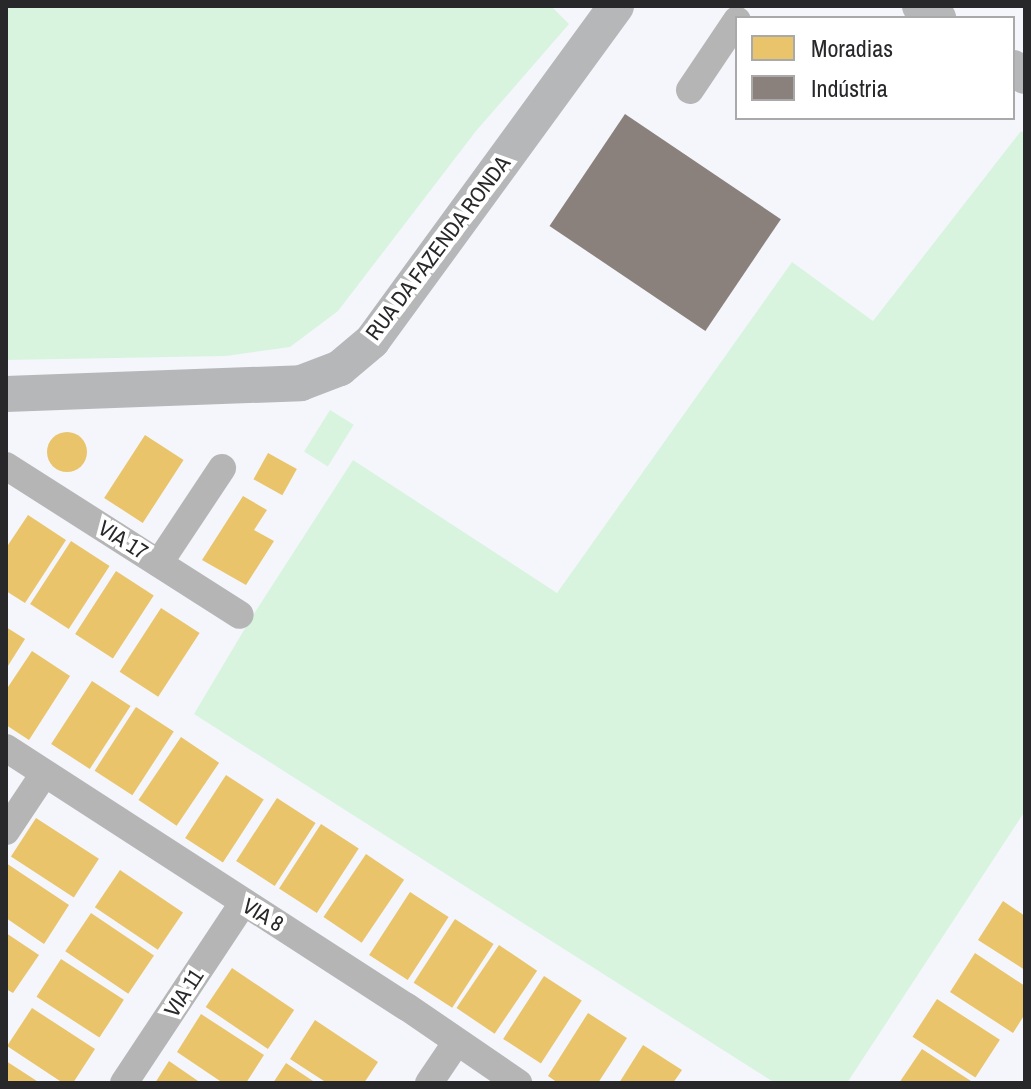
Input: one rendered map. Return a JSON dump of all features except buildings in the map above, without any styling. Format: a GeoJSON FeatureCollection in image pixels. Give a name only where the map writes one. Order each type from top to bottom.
{"type":"FeatureCollection","features":[{"type":"Feature","properties":{"kind":"main road","name":"RUA DA FAZENDA RONDA"},"geometry":{"type":"LineString","coordinates":[[6,394],[301,383],[340,368],[372,341],[616,6]]}},
{"type":"Feature","properties":{"kind":"street"},"geometry":{"type":"LineString","coordinates":[[690,90],[735,23]]}},
{"type":"Feature","properties":{"kind":"street","name":"VIA 17"},"geometry":{"type":"LineString","coordinates":[[6,466],[240,615]]}},
{"type":"Feature","properties":{"kind":"street"},"geometry":{"type":"LineString","coordinates":[[159,563],[222,468]]}},
{"type":"Feature","properties":{"kind":"street","name":"VIA 8"},"geometry":{"type":"LineString","coordinates":[[6,748],[394,998],[518,1083]]}},
{"type":"Feature","properties":{"kind":"street"},"geometry":{"type":"LineString","coordinates":[[6,831],[44,774]]}},
{"type":"Feature","properties":{"kind":"street","name":"VIA 11"},"geometry":{"type":"LineString","coordinates":[[124,1083],[243,903]]}},
{"type":"Feature","properties":{"kind":"street"},"geometry":{"type":"LineString","coordinates":[[429,1083],[456,1043]]}},
{"type":"Feature","properties":{"kind":"green space"},"geometry":{"type":"Polygon","coordinates":[[[6,6],[551,6],[569,24],[476,131],[338,311],[290,347],[226,356],[6,360],[6,6]]]}},
{"type":"Feature","properties":{"kind":"green space"},"geometry":{"type":"Polygon","coordinates":[[[1021,131],[1025,134],[1025,811],[847,1083],[775,1083],[194,714],[250,620],[353,460],[557,593],[792,262],[873,321],[1021,131]]]}},
{"type":"Feature","properties":{"kind":"green space"},"geometry":{"type":"Polygon","coordinates":[[[330,410],[354,425],[328,466],[304,452],[330,410]]]}}]}
